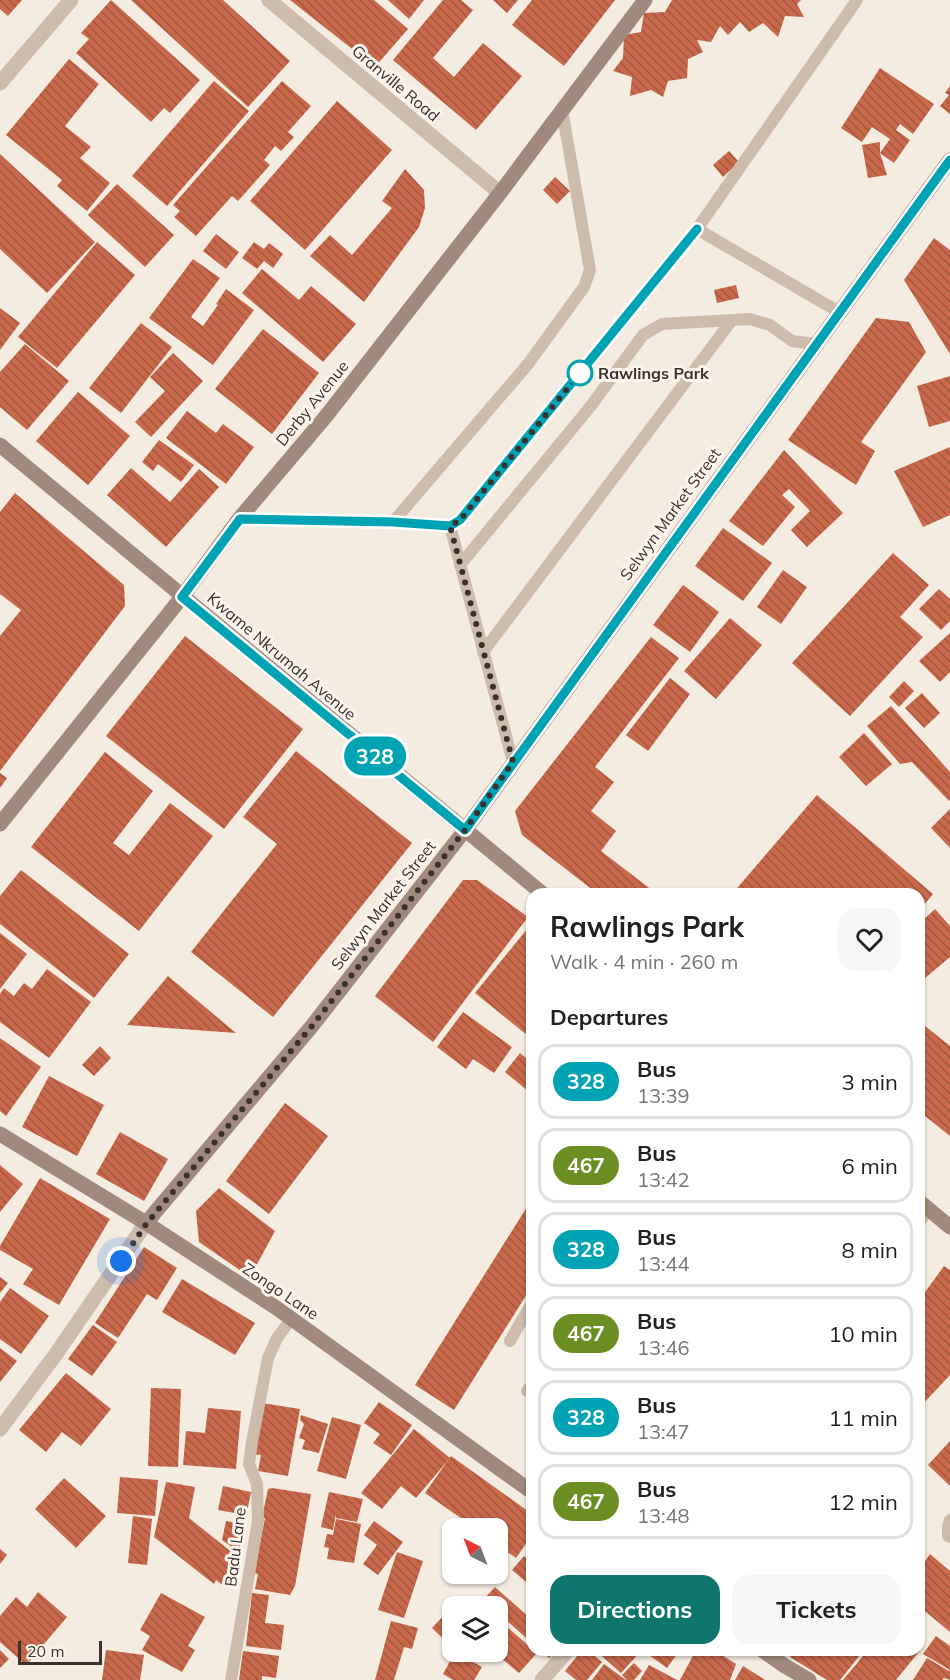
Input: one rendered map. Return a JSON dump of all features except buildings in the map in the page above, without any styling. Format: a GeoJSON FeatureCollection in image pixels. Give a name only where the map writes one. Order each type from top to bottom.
{"type":"FeatureCollection","features":[{"type":"Feature","properties":{"kind":"main road","name":"Derby Avenue"},"geometry":{"type":"LineString","coordinates":[[0,824],[182,597],[240,519],[327,415],[500,193],[645,0]]}},
{"type":"Feature","properties":{"kind":"main road","name":"Selwyn Market Street"},"geometry":{"type":"LineString","coordinates":[[147,1223],[312,1026],[465,830],[950,160]]}},
{"type":"Feature","properties":{"kind":"main road","name":"Kwame Nkrumah Avenue"},"geometry":{"type":"LineString","coordinates":[[0,445],[536,888]]}},
{"type":"Feature","properties":{"kind":"main road","name":"Zongo Lane"},"geometry":{"type":"LineString","coordinates":[[0,1134],[147,1223],[292,1318],[526,1488]]}},
{"type":"Feature","properties":{"kind":"main road"},"geometry":{"type":"LineString","coordinates":[[925,1213],[950,1227]]}},
{"type":"Feature","properties":{"kind":"main road"},"geometry":{"type":"LineString","coordinates":[[771,1656],[809,1680]]}},
{"type":"Feature","properties":{"kind":"street"},"geometry":{"type":"LineString","coordinates":[[0,83],[72,0]]}},
{"type":"Feature","properties":{"kind":"street","name":"Granville Road"},"geometry":{"type":"LineString","coordinates":[[269,0],[500,193]]}},
{"type":"Feature","properties":{"kind":"street","name":"Selwyn Market Street"},"geometry":{"type":"LineString","coordinates":[[0,1430],[147,1223]]}},
{"type":"Feature","properties":{"kind":"street"},"geometry":{"type":"LineString","coordinates":[[542,1680],[563,1656]]}},
{"type":"Feature","properties":{"kind":"lane"},"geometry":{"type":"LineString","coordinates":[[240,519],[393,522],[450,526],[460,520],[697,229],[858,0]]}},
{"type":"Feature","properties":{"kind":"lane"},"geometry":{"type":"LineString","coordinates":[[393,522],[528,364],[584,287],[590,270],[562,110]]}},
{"type":"Feature","properties":{"kind":"lane"},"geometry":{"type":"LineString","coordinates":[[697,229],[839,312]]}},
{"type":"Feature","properties":{"kind":"lane"},"geometry":{"type":"LineString","coordinates":[[460,565],[590,407],[644,335],[662,324],[750,319],[770,325],[792,341],[816,344]]}},
{"type":"Feature","properties":{"kind":"lane"},"geometry":{"type":"LineString","coordinates":[[483,652],[732,320]]}},
{"type":"Feature","properties":{"kind":"lane"},"geometry":{"type":"LineString","coordinates":[[450,526],[513,762]]}},
{"type":"Feature","properties":{"kind":"lane"},"geometry":{"type":"LineString","coordinates":[[510,1341],[526,1313]]}},
{"type":"Feature","properties":{"kind":"lane","name":"Badu Lane"},"geometry":{"type":"LineString","coordinates":[[231,1680],[258,1521],[256,1484],[249,1464],[252,1442],[268,1358],[277,1338],[292,1318]]}},
{"type":"Feature","properties":{"kind":"lane"},"geometry":{"type":"LineString","coordinates":[[950,1520],[948,1526],[950,1537]]}},
{"type":"Feature","properties":{"kind":"bus line","name":"328"},"geometry":{"type":"LineString","coordinates":[[697,229],[460,520],[450,526],[393,522],[240,519],[182,597],[465,830],[950,160]]}},
{"type":"Feature","properties":{"kind":"place","name":"Rawlings Park"},"geometry":{"type":"Point","coordinates":[580,373]}},
{"type":"Feature","properties":{"kind":"route"},"geometry":{"type":"LineString","coordinates":[[121,1261],[147,1223],[312,1026],[465,830],[513,762],[450,526],[460,520],[580,373]]}}]}
